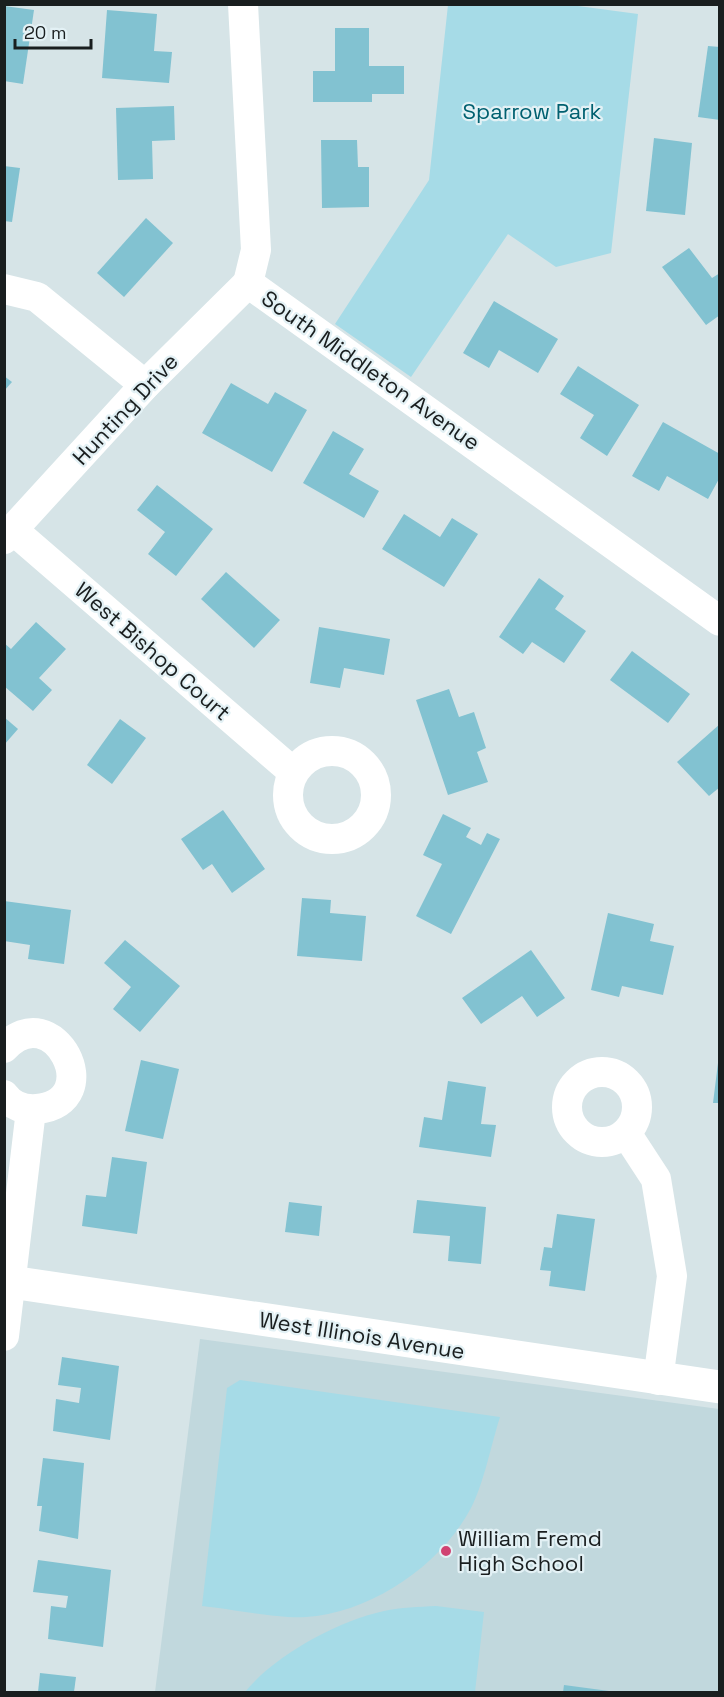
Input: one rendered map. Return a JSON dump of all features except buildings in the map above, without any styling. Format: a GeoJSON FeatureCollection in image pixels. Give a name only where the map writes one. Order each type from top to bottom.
{"type":"FeatureCollection","features":[{"type":"Feature","properties":{"kind":"main road","name":"West Illinois Avenue"},"geometry":{"type":"LineString","coordinates":[[8,1281],[658,1380],[720,1387]]}},
{"type":"Feature","properties":{"kind":"street","name":"South Middleton Avenue"},"geometry":{"type":"LineString","coordinates":[[243,4],[256,250],[248,283],[720,621]]}},
{"type":"Feature","properties":{"kind":"street","name":"Hunting Drive"},"geometry":{"type":"LineString","coordinates":[[9,535],[145,386],[248,283]]}},
{"type":"Feature","properties":{"kind":"street"},"geometry":{"type":"LineString","coordinates":[[4,289],[37,297],[145,386]]}},
{"type":"Feature","properties":{"kind":"street","name":"West Bishop Court"},"geometry":{"type":"LineString","coordinates":[[9,535],[293,772]]}},
{"type":"Feature","properties":{"kind":"street"},"geometry":{"type":"LineString","coordinates":[[4,1048],[18,1038],[30,1034],[43,1035],[58,1043],[69,1058],[71,1081],[66,1092],[51,1105],[31,1110],[12,1103],[4,1095]]}},
{"type":"Feature","properties":{"kind":"street"},"geometry":{"type":"LineString","coordinates":[[4,1336],[8,1281],[31,1110]]}},
{"type":"Feature","properties":{"kind":"street"},"geometry":{"type":"LineString","coordinates":[[626,1133],[656,1179],[672,1276],[658,1380]]}},
{"type":"Feature","properties":{"kind":"shaded area","name":"William Fremd High School"},"geometry":{"type":"Polygon","coordinates":[[[200,1339],[719,1409],[719,1692],[155,1692],[200,1339]]]}},
{"type":"Feature","properties":{"kind":"green space","name":"Sparrow Park"},"geometry":{"type":"Polygon","coordinates":[[[563,4],[638,14],[611,253],[556,267],[508,234],[411,377],[335,324],[429,180],[448,5],[563,4]]]}},
{"type":"Feature","properties":{"kind":"green space"},"geometry":{"type":"Polygon","coordinates":[[[240,1380],[500,1417],[484,1476],[471,1508],[442,1549],[423,1566],[379,1596],[355,1606],[331,1614],[295,1617],[202,1606],[227,1388],[240,1380]]]}},
{"type":"Feature","properties":{"kind":"green space"},"geometry":{"type":"Polygon","coordinates":[[[436,1606],[484,1612],[475,1692],[245,1692],[273,1665],[308,1641],[328,1631],[384,1611],[436,1606]]]}},
{"type":"Feature","properties":{"kind":"place","name":"William Fremd High School"},"geometry":{"type":"Point","coordinates":[446,1551]}}]}
